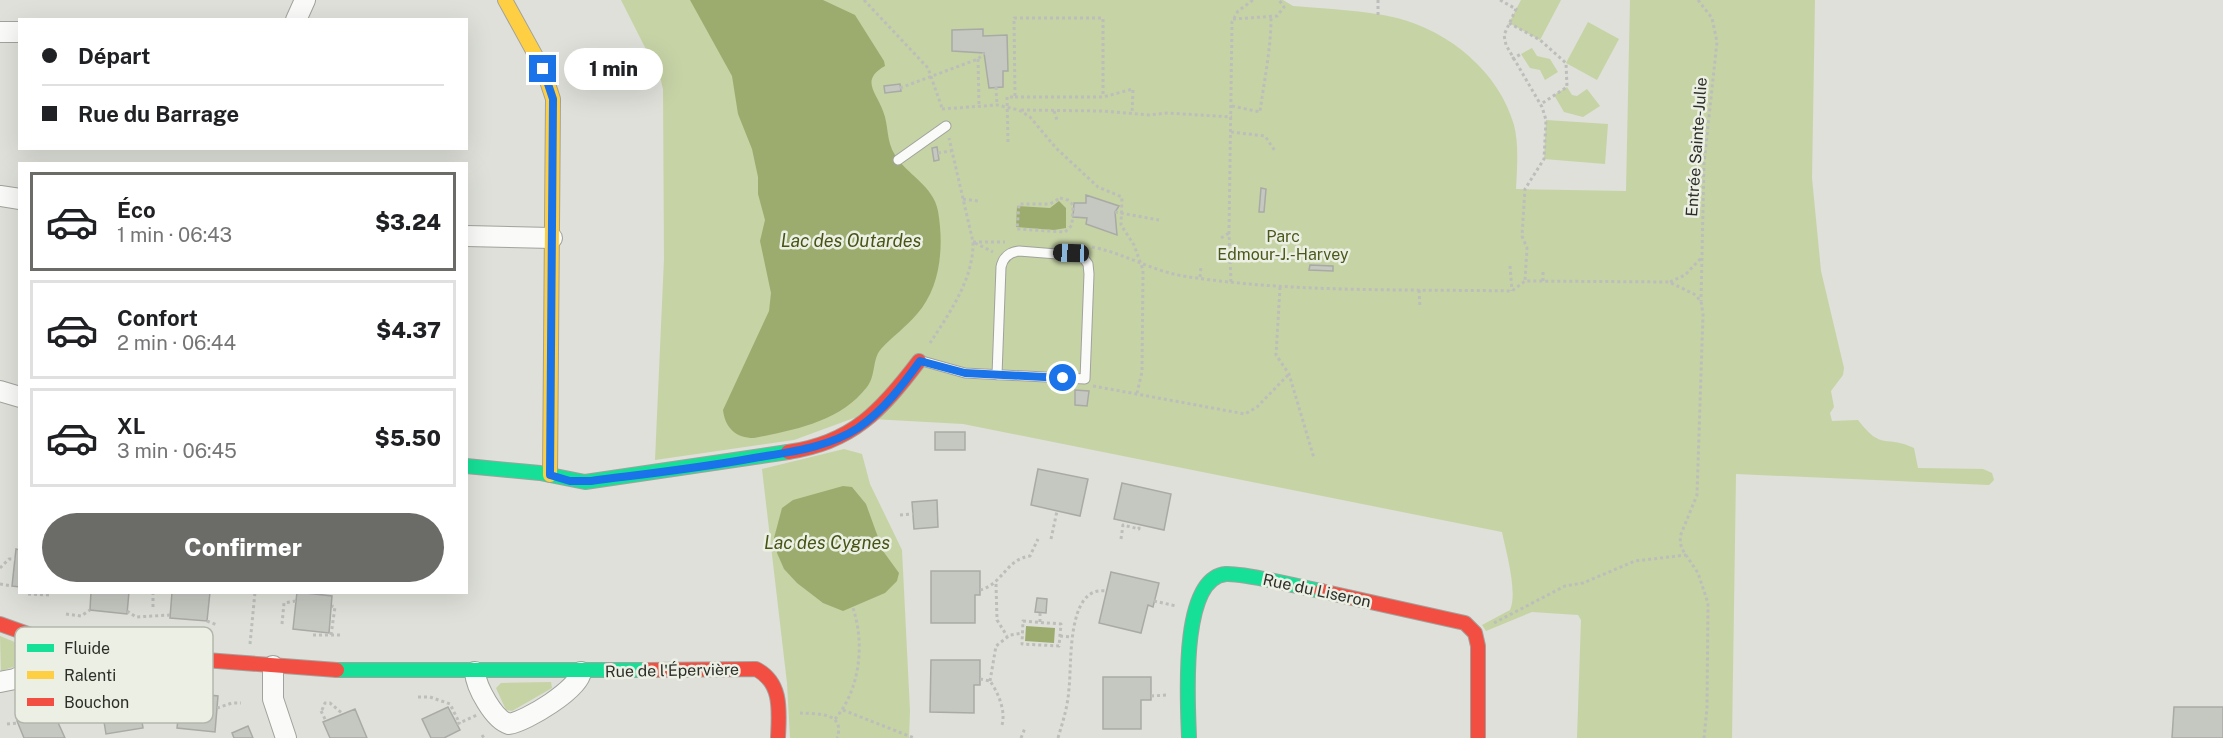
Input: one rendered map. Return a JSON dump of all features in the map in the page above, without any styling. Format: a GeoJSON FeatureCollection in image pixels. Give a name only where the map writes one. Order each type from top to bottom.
{"type":"FeatureCollection","features":[{"type":"Feature","properties":{"kind":"street"},"geometry":{"type":"LineString","coordinates":[[297,18],[304,0]]}},
{"type":"Feature","properties":{"kind":"street"},"geometry":{"type":"LineString","coordinates":[[505,0],[543,69],[553,99],[550,475]]}},
{"type":"Feature","properties":{"kind":"street"},"geometry":{"type":"LineString","coordinates":[[0,32],[18,32]]}},
{"type":"Feature","properties":{"kind":"street"},"geometry":{"type":"LineString","coordinates":[[0,196],[18,199]]}},
{"type":"Feature","properties":{"kind":"street"},"geometry":{"type":"LineString","coordinates":[[468,236],[552,238]]}},
{"type":"Feature","properties":{"kind":"street"},"geometry":{"type":"LineString","coordinates":[[468,466],[550,475],[570,481],[591,481],[729,463],[820,445],[856,429],[875,415],[920,361]]}},
{"type":"Feature","properties":{"kind":"street"},"geometry":{"type":"LineString","coordinates":[[0,391],[18,396]]}},
{"type":"Feature","properties":{"kind":"street","name":"Rue du Liseron"},"geometry":{"type":"LineString","coordinates":[[1189,738],[1188,689],[1195,616],[1204,586],[1214,578],[1228,574],[1322,591],[1465,623],[1475,633],[1478,646],[1478,738]]}},
{"type":"Feature","properties":{"kind":"street","name":"Rue de l'Épervière"},"geometry":{"type":"LineString","coordinates":[[0,624],[15,629]]}},
{"type":"Feature","properties":{"kind":"street","name":"Rue de l'Épervière"},"geometry":{"type":"LineString","coordinates":[[213,656],[249,658],[273,666],[361,672],[749,669],[762,671],[775,682],[778,738]]}},
{"type":"Feature","properties":{"kind":"street"},"geometry":{"type":"LineString","coordinates":[[273,666],[273,699],[286,738]]}},
{"type":"Feature","properties":{"kind":"street","name":"Rue de l'Épervière"},"geometry":{"type":"LineString","coordinates":[[475,672],[477,681],[495,714],[501,721],[509,724],[526,717],[571,688],[580,679],[581,672]]}},
{"type":"Feature","properties":{"kind":"street"},"geometry":{"type":"LineString","coordinates":[[0,682],[15,679]]}},
{"type":"Feature","properties":{"kind":"lane"},"geometry":{"type":"LineString","coordinates":[[898,160],[946,126]]}},
{"type":"Feature","properties":{"kind":"lane"},"geometry":{"type":"LineString","coordinates":[[920,361],[965,373],[997,375],[1085,379],[1088,264],[1077,254],[1013,252],[1002,264],[997,375]]}},
{"type":"Feature","properties":{"kind":"path"},"geometry":{"type":"LineString","coordinates":[[864,0],[924,63],[932,75],[973,243],[973,257],[964,284],[920,361]]}},
{"type":"Feature","properties":{"kind":"path"},"geometry":{"type":"LineString","coordinates":[[1231,282],[1229,232],[1233,19],[1243,7],[1253,0]]}},
{"type":"Feature","properties":{"kind":"path"},"geometry":{"type":"LineString","coordinates":[[1233,19],[1271,18],[1283,12],[1282,0]]}},
{"type":"Feature","properties":{"kind":"path"},"geometry":{"type":"LineString","coordinates":[[1378,0],[1378,15]]}},
{"type":"Feature","properties":{"kind":"path"},"geometry":{"type":"LineString","coordinates":[[1500,0],[1516,9],[1504,35],[1512,59],[1541,104],[1546,120],[1544,159],[1525,189],[1522,236],[1527,248],[1525,281]]}},
{"type":"Feature","properties":{"kind":"path","name":"Entrée Sainte-Julie"},"geometry":{"type":"LineString","coordinates":[[1687,555],[1680,542],[1697,495],[1704,163],[1717,42],[1712,18],[1699,0]]}},
{"type":"Feature","properties":{"kind":"path"},"geometry":{"type":"LineString","coordinates":[[1014,97],[1014,18],[1103,18],[1103,97]]}},
{"type":"Feature","properties":{"kind":"path"},"geometry":{"type":"LineString","coordinates":[[1232,106],[1260,112],[1266,58],[1271,45],[1271,18]]}},
{"type":"Feature","properties":{"kind":"path"},"geometry":{"type":"LineString","coordinates":[[1509,23],[1540,40],[1566,63],[1567,87],[1541,104]]}},
{"type":"Feature","properties":{"kind":"path"},"geometry":{"type":"LineString","coordinates":[[900,88],[978,59],[984,53]]}},
{"type":"Feature","properties":{"kind":"path"},"geometry":{"type":"LineString","coordinates":[[1512,59],[1521,54]]}},
{"type":"Feature","properties":{"kind":"path"},"geometry":{"type":"LineString","coordinates":[[978,59],[979,106]]}},
{"type":"Feature","properties":{"kind":"path"},"geometry":{"type":"LineString","coordinates":[[996,87],[997,105]]}},
{"type":"Feature","properties":{"kind":"path"},"geometry":{"type":"LineString","coordinates":[[1008,142],[1007,97],[1103,97],[1133,89],[1132,113]]}},
{"type":"Feature","properties":{"kind":"path"},"geometry":{"type":"LineString","coordinates":[[942,109],[1007,105],[1019,110],[1030,117],[1056,147],[1098,187],[1119,194],[1123,201],[1121,225],[1134,245],[1143,270],[1145,293],[1142,372],[1137,393]]}},
{"type":"Feature","properties":{"kind":"path"},"geometry":{"type":"LineString","coordinates":[[1019,110],[1232,117]]}},
{"type":"Feature","properties":{"kind":"path"},"geometry":{"type":"LineString","coordinates":[[1054,110],[1057,120]]}},
{"type":"Feature","properties":{"kind":"path"},"geometry":{"type":"LineString","coordinates":[[1231,132],[1265,136],[1275,152]]}},
{"type":"Feature","properties":{"kind":"path"},"geometry":{"type":"LineString","coordinates":[[938,153],[952,151]]}},
{"type":"Feature","properties":{"kind":"path"},"geometry":{"type":"LineString","coordinates":[[1064,198],[1073,205],[1072,210],[1072,225],[1062,233],[1020,231],[1016,228],[1019,204],[1050,204],[1064,198]]}},
{"type":"Feature","properties":{"kind":"path"},"geometry":{"type":"LineString","coordinates":[[963,200],[978,201]]}},
{"type":"Feature","properties":{"kind":"path"},"geometry":{"type":"LineString","coordinates":[[1115,212],[1159,220]]}},
{"type":"Feature","properties":{"kind":"path"},"geometry":{"type":"LineString","coordinates":[[1221,238],[1229,232]]}},
{"type":"Feature","properties":{"kind":"path"},"geometry":{"type":"LineString","coordinates":[[973,243],[1007,242]]}},
{"type":"Feature","properties":{"kind":"path"},"geometry":{"type":"LineString","coordinates":[[973,243],[997,255]]}},
{"type":"Feature","properties":{"kind":"path"},"geometry":{"type":"LineString","coordinates":[[1086,246],[1119,254],[1140,265],[1231,282],[1280,287],[1512,291],[1525,281],[1669,282],[1684,288],[1701,301]]}},
{"type":"Feature","properties":{"kind":"path"},"geometry":{"type":"LineString","coordinates":[[1669,282],[1685,275],[1703,256]]}},
{"type":"Feature","properties":{"kind":"path"},"geometry":{"type":"LineString","coordinates":[[1510,266],[1512,291]]}},
{"type":"Feature","properties":{"kind":"path"},"geometry":{"type":"LineString","coordinates":[[1200,277],[1201,267]]}},
{"type":"Feature","properties":{"kind":"path"},"geometry":{"type":"LineString","coordinates":[[1543,272],[1543,281]]}},
{"type":"Feature","properties":{"kind":"path"},"geometry":{"type":"LineString","coordinates":[[1280,287],[1275,355],[1289,374],[1314,458]]}},
{"type":"Feature","properties":{"kind":"path"},"geometry":{"type":"LineString","coordinates":[[1419,290],[1420,308]]}},
{"type":"Feature","properties":{"kind":"path"},"geometry":{"type":"LineString","coordinates":[[1085,379],[1087,386],[1137,393],[1245,414],[1266,399],[1289,374]]}},
{"type":"Feature","properties":{"kind":"path"},"geometry":{"type":"LineString","coordinates":[[1051,539],[1057,511]]}},
{"type":"Feature","properties":{"kind":"path"},"geometry":{"type":"LineString","coordinates":[[900,515],[913,514]]}},
{"type":"Feature","properties":{"kind":"path"},"geometry":{"type":"LineString","coordinates":[[1121,539],[1123,525],[1139,529],[1139,524]]}},
{"type":"Feature","properties":{"kind":"path"},"geometry":{"type":"LineString","coordinates":[[980,590],[996,584],[1010,565],[1023,557],[1030,556],[1038,538]]}},
{"type":"Feature","properties":{"kind":"path"},"geometry":{"type":"LineString","coordinates":[[1484,628],[1565,586],[1583,583],[1635,561],[1687,555],[1698,573],[1708,603],[1707,708],[1704,738]]}},
{"type":"Feature","properties":{"kind":"path"},"geometry":{"type":"LineString","coordinates":[[0,568],[9,559],[15,559]]}},
{"type":"Feature","properties":{"kind":"path"},"geometry":{"type":"LineString","coordinates":[[0,584],[12,586]]}},
{"type":"Feature","properties":{"kind":"path"},"geometry":{"type":"LineString","coordinates":[[996,584],[997,620],[1007,636]]}},
{"type":"Feature","properties":{"kind":"path"},"geometry":{"type":"LineString","coordinates":[[1058,738],[1066,712],[1072,637],[1076,616],[1083,603],[1098,590],[1106,591]]}},
{"type":"Feature","properties":{"kind":"path"},"geometry":{"type":"LineString","coordinates":[[28,594],[49,594]]}},
{"type":"Feature","properties":{"kind":"path"},"geometry":{"type":"LineString","coordinates":[[153,594],[153,607]]}},
{"type":"Feature","properties":{"kind":"path"},"geometry":{"type":"LineString","coordinates":[[249,658],[255,594]]}},
{"type":"Feature","properties":{"kind":"path"},"geometry":{"type":"LineString","coordinates":[[282,624],[284,603],[296,601]]}},
{"type":"Feature","properties":{"kind":"path"},"geometry":{"type":"LineString","coordinates":[[331,635],[334,607],[332,606]]}},
{"type":"Feature","properties":{"kind":"path"},"geometry":{"type":"LineString","coordinates":[[835,719],[843,710],[856,670],[860,647],[853,608]]}},
{"type":"Feature","properties":{"kind":"path"},"geometry":{"type":"LineString","coordinates":[[66,614],[81,616],[90,610]]}},
{"type":"Feature","properties":{"kind":"path"},"geometry":{"type":"LineString","coordinates":[[127,611],[136,617],[170,615]]}},
{"type":"Feature","properties":{"kind":"path"},"geometry":{"type":"LineString","coordinates":[[1040,612],[1040,622]]}},
{"type":"Feature","properties":{"kind":"path"},"geometry":{"type":"LineString","coordinates":[[207,621],[216,625]]}},
{"type":"Feature","properties":{"kind":"path"},"geometry":{"type":"LineString","coordinates":[[1023,621],[1040,622],[1061,624],[1059,646],[1022,644],[1023,621]]}},
{"type":"Feature","properties":{"kind":"path"},"geometry":{"type":"LineString","coordinates":[[1002,724],[1005,714],[990,681],[994,649],[1007,636],[1023,633]]}},
{"type":"Feature","properties":{"kind":"path"},"geometry":{"type":"LineString","coordinates":[[312,634],[341,635]]}},
{"type":"Feature","properties":{"kind":"path"},"geometry":{"type":"LineString","coordinates":[[1060,636],[1072,637]]}},
{"type":"Feature","properties":{"kind":"path"},"geometry":{"type":"LineString","coordinates":[[980,679],[990,681]]}},
{"type":"Feature","properties":{"kind":"path"},"geometry":{"type":"LineString","coordinates":[[418,697],[430,697],[450,704],[460,724],[457,724]]}},
{"type":"Feature","properties":{"kind":"path"},"geometry":{"type":"LineString","coordinates":[[217,708],[232,703],[241,703]]}},
{"type":"Feature","properties":{"kind":"path"},"geometry":{"type":"LineString","coordinates":[[326,721],[322,710],[325,703],[330,703],[343,714]]}},
{"type":"Feature","properties":{"kind":"path"},"geometry":{"type":"LineString","coordinates":[[843,710],[914,738]]}},
{"type":"Feature","properties":{"kind":"path"},"geometry":{"type":"LineString","coordinates":[[798,713],[829,715],[835,719],[838,730],[837,738]]}},
{"type":"Feature","properties":{"kind":"path"},"geometry":{"type":"LineString","coordinates":[[7,724],[18,723]]}},
{"type":"Feature","properties":{"kind":"path"},"geometry":{"type":"LineString","coordinates":[[1021,738],[1025,728]]}},
{"type":"Feature","properties":{"kind":"green space","name":"Parc Edmour-J.-Harvey"},"geometry":{"type":"Polygon","coordinates":[[[621,0],[1283,0],[1293,6],[1384,15],[1416,24],[1453,44],[1484,71],[1497,88],[1507,106],[1516,133],[1516,189],[1626,191],[1630,0],[1815,0],[1812,178],[1821,271],[1844,368],[1843,375],[1831,391],[1834,407],[1830,413],[1832,421],[1858,420],[1866,430],[1879,439],[1914,448],[1918,468],[1983,469],[1992,473],[1994,480],[1989,485],[1736,474],[1732,738],[1577,738],[1581,620],[1578,615],[1532,612],[1486,631],[1482,625],[1510,610],[1512,603],[1513,593],[1502,532],[963,424],[854,418],[794,440],[655,460],[664,259],[663,89],[660,77],[621,0]]]}},
{"type":"Feature","properties":{"kind":"green space"},"geometry":{"type":"Polygon","coordinates":[[[1521,0],[1561,0],[1540,40],[1509,23],[1521,0]]]}},
{"type":"Feature","properties":{"kind":"green space"},"geometry":{"type":"Polygon","coordinates":[[[1588,22],[1619,39],[1597,80],[1566,63],[1588,22]]]}},
{"type":"Feature","properties":{"kind":"green space"},"geometry":{"type":"Polygon","coordinates":[[[1532,48],[1537,56],[1550,59],[1558,72],[1545,80],[1540,70],[1530,68],[1521,54],[1532,48]]]}},
{"type":"Feature","properties":{"kind":"green space"},"geometry":{"type":"Polygon","coordinates":[[[1567,87],[1572,95],[1577,96],[1587,89],[1600,106],[1583,117],[1564,112],[1554,95],[1567,87]]]}},
{"type":"Feature","properties":{"kind":"green space"},"geometry":{"type":"Polygon","coordinates":[[[1546,120],[1608,124],[1605,164],[1544,159],[1546,120]]]}},
{"type":"Feature","properties":{"kind":"green space"},"geometry":{"type":"Polygon","coordinates":[[[844,449],[862,454],[870,484],[902,550],[910,711],[909,738],[790,738],[787,683],[762,469],[844,449]]]}},
{"type":"Feature","properties":{"kind":"green space"},"geometry":{"type":"Polygon","coordinates":[[[0,636],[15,642],[15,666],[1,671],[0,636]]]}},
{"type":"Feature","properties":{"kind":"green space"},"geometry":{"type":"Polygon","coordinates":[[[551,682],[552,688],[512,711],[506,710],[496,688],[501,683],[551,682]]]}},
{"type":"Feature","properties":{"kind":"water","name":"Lac des Outardes"},"geometry":{"type":"Polygon","coordinates":[[[690,0],[823,0],[855,15],[884,61],[885,66],[873,76],[872,87],[885,117],[892,150],[900,162],[931,194],[938,211],[940,224],[939,265],[931,291],[917,314],[878,353],[872,378],[867,387],[844,409],[815,423],[754,438],[748,438],[732,431],[726,422],[723,410],[769,311],[771,293],[760,241],[765,220],[758,194],[758,177],[752,149],[738,114],[732,76],[690,0]]]}},
{"type":"Feature","properties":{"kind":"water"},"geometry":{"type":"Polygon","coordinates":[[[1059,201],[1066,208],[1066,228],[1054,230],[1016,227],[1017,206],[1050,208],[1059,201]]]}},
{"type":"Feature","properties":{"kind":"water","name":"Lac des Cygnes"},"geometry":{"type":"Polygon","coordinates":[[[843,486],[852,487],[866,504],[883,551],[899,573],[897,581],[885,593],[843,611],[823,603],[797,583],[784,569],[774,538],[782,508],[793,500],[843,486]]]}},
{"type":"Feature","properties":{"kind":"water"},"geometry":{"type":"Polygon","coordinates":[[[1026,626],[1055,628],[1054,643],[1025,641],[1026,626]]]}},
{"type":"Feature","properties":{"kind":"building"},"geometry":{"type":"Polygon","coordinates":[[[983,29],[983,36],[1007,35],[1008,71],[1003,71],[1003,87],[989,88],[984,53],[952,51],[952,30],[983,29]]]}},
{"type":"Feature","properties":{"kind":"building"},"geometry":{"type":"Polygon","coordinates":[[[900,84],[901,91],[885,93],[884,86],[900,84]]]}},
{"type":"Feature","properties":{"kind":"building"},"geometry":{"type":"Polygon","coordinates":[[[937,147],[939,160],[934,161],[932,148],[937,147]]]}},
{"type":"Feature","properties":{"kind":"building"},"geometry":{"type":"Polygon","coordinates":[[[1261,188],[1266,189],[1264,212],[1259,212],[1261,188]]]}},
{"type":"Feature","properties":{"kind":"building"},"geometry":{"type":"Polygon","coordinates":[[[1086,195],[1119,206],[1115,212],[1117,235],[1086,224],[1087,218],[1073,217],[1074,203],[1086,203],[1086,195]]]}},
{"type":"Feature","properties":{"kind":"building"},"geometry":{"type":"Polygon","coordinates":[[[1310,265],[1333,266],[1333,271],[1309,270],[1310,265]]]}},
{"type":"Feature","properties":{"kind":"building"},"geometry":{"type":"Polygon","coordinates":[[[1075,390],[1089,391],[1087,406],[1075,405],[1075,390]]]}},
{"type":"Feature","properties":{"kind":"building"},"geometry":{"type":"Polygon","coordinates":[[[935,432],[965,432],[965,450],[935,450],[935,432]]]}},
{"type":"Feature","properties":{"kind":"building"},"geometry":{"type":"Polygon","coordinates":[[[1038,469],[1088,479],[1080,516],[1031,505],[1038,469]]]}},
{"type":"Feature","properties":{"kind":"building"},"geometry":{"type":"Polygon","coordinates":[[[1122,483],[1171,494],[1164,530],[1114,519],[1122,483]]]}},
{"type":"Feature","properties":{"kind":"building"},"geometry":{"type":"Polygon","coordinates":[[[937,500],[938,527],[914,529],[912,502],[937,500]]]}},
{"type":"Feature","properties":{"kind":"building"},"geometry":{"type":"Polygon","coordinates":[[[16,549],[18,550],[18,587],[12,586],[16,549]]]}},
{"type":"Feature","properties":{"kind":"building"},"geometry":{"type":"Polygon","coordinates":[[[931,571],[980,571],[980,595],[975,595],[975,623],[931,623],[931,571]]]}},
{"type":"Feature","properties":{"kind":"building"},"geometry":{"type":"Polygon","coordinates":[[[1111,572],[1159,583],[1153,607],[1148,605],[1141,633],[1099,623],[1111,572]]]}},
{"type":"Feature","properties":{"kind":"building"},"geometry":{"type":"Polygon","coordinates":[[[91,594],[129,594],[127,614],[90,610],[91,594]]]}},
{"type":"Feature","properties":{"kind":"building"},"geometry":{"type":"Polygon","coordinates":[[[172,594],[210,594],[207,621],[170,618],[172,594]]]}},
{"type":"Feature","properties":{"kind":"building"},"geometry":{"type":"Polygon","coordinates":[[[297,594],[332,596],[329,633],[293,629],[297,594]]]}},
{"type":"Feature","properties":{"kind":"building"},"geometry":{"type":"Polygon","coordinates":[[[1037,598],[1047,599],[1046,613],[1035,612],[1037,598]]]}},
{"type":"Feature","properties":{"kind":"building"},"geometry":{"type":"Polygon","coordinates":[[[931,660],[980,660],[980,685],[974,685],[974,713],[930,712],[931,660]]]}},
{"type":"Feature","properties":{"kind":"building"},"geometry":{"type":"Polygon","coordinates":[[[1103,677],[1151,677],[1151,700],[1141,700],[1141,729],[1103,729],[1103,677]]]}},
{"type":"Feature","properties":{"kind":"building"},"geometry":{"type":"Polygon","coordinates":[[[213,695],[218,696],[215,732],[177,728],[178,723],[213,723],[213,695]]]}},
{"type":"Feature","properties":{"kind":"building"},"geometry":{"type":"Polygon","coordinates":[[[448,707],[460,730],[444,738],[431,738],[422,719],[448,707]]]}},
{"type":"Feature","properties":{"kind":"building"},"geometry":{"type":"Polygon","coordinates":[[[2174,707],[2223,707],[2223,738],[2172,738],[2174,707]]]}},
{"type":"Feature","properties":{"kind":"building"},"geometry":{"type":"Polygon","coordinates":[[[355,709],[367,738],[330,738],[323,722],[355,709]]]}},
{"type":"Feature","properties":{"kind":"building"},"geometry":{"type":"Polygon","coordinates":[[[18,723],[58,723],[65,738],[24,738],[18,723]]]}},
{"type":"Feature","properties":{"kind":"building"},"geometry":{"type":"Polygon","coordinates":[[[104,723],[142,723],[143,728],[106,734],[104,723]]]}},
{"type":"Feature","properties":{"kind":"building"},"geometry":{"type":"Polygon","coordinates":[[[248,726],[253,738],[234,738],[232,733],[248,726]]]}},
{"type":"Feature","properties":{"kind":"traffic: fast"},"geometry":{"type":"LineString","coordinates":[[468,466],[540,473],[585,482],[788,452]]}},
{"type":"Feature","properties":{"kind":"traffic: fast"},"geometry":{"type":"LineString","coordinates":[[1189,738],[1189,645],[1193,619],[1200,597],[1211,581],[1226,574],[1235,574],[1321,591]]}},
{"type":"Feature","properties":{"kind":"traffic: fast"},"geometry":{"type":"LineString","coordinates":[[337,670],[648,670]]}},
{"type":"Feature","properties":{"kind":"traffic: slow"},"geometry":{"type":"LineString","coordinates":[[505,0],[543,69],[553,99],[550,475]]}},
{"type":"Feature","properties":{"kind":"traffic: jam"},"geometry":{"type":"LineString","coordinates":[[788,452],[830,441],[864,422],[892,395],[919,361]]}},
{"type":"Feature","properties":{"kind":"traffic: jam"},"geometry":{"type":"LineString","coordinates":[[1321,591],[1465,623],[1475,633],[1478,646],[1478,738]]}},
{"type":"Feature","properties":{"kind":"traffic: jam"},"geometry":{"type":"LineString","coordinates":[[0,624],[15,629]]}},
{"type":"Feature","properties":{"kind":"traffic: jam"},"geometry":{"type":"LineString","coordinates":[[213,661],[337,670]]}},
{"type":"Feature","properties":{"kind":"traffic: jam"},"geometry":{"type":"LineString","coordinates":[[648,670],[756,669],[771,682],[778,699],[778,738]]}},
{"type":"Feature","properties":{"kind":"route"},"geometry":{"type":"LineString","coordinates":[[543,69],[553,99],[550,475],[570,481],[591,481],[729,463],[804,450],[829,442],[856,429],[875,415],[920,361],[946,366],[965,373],[1063,378]]}}]}
